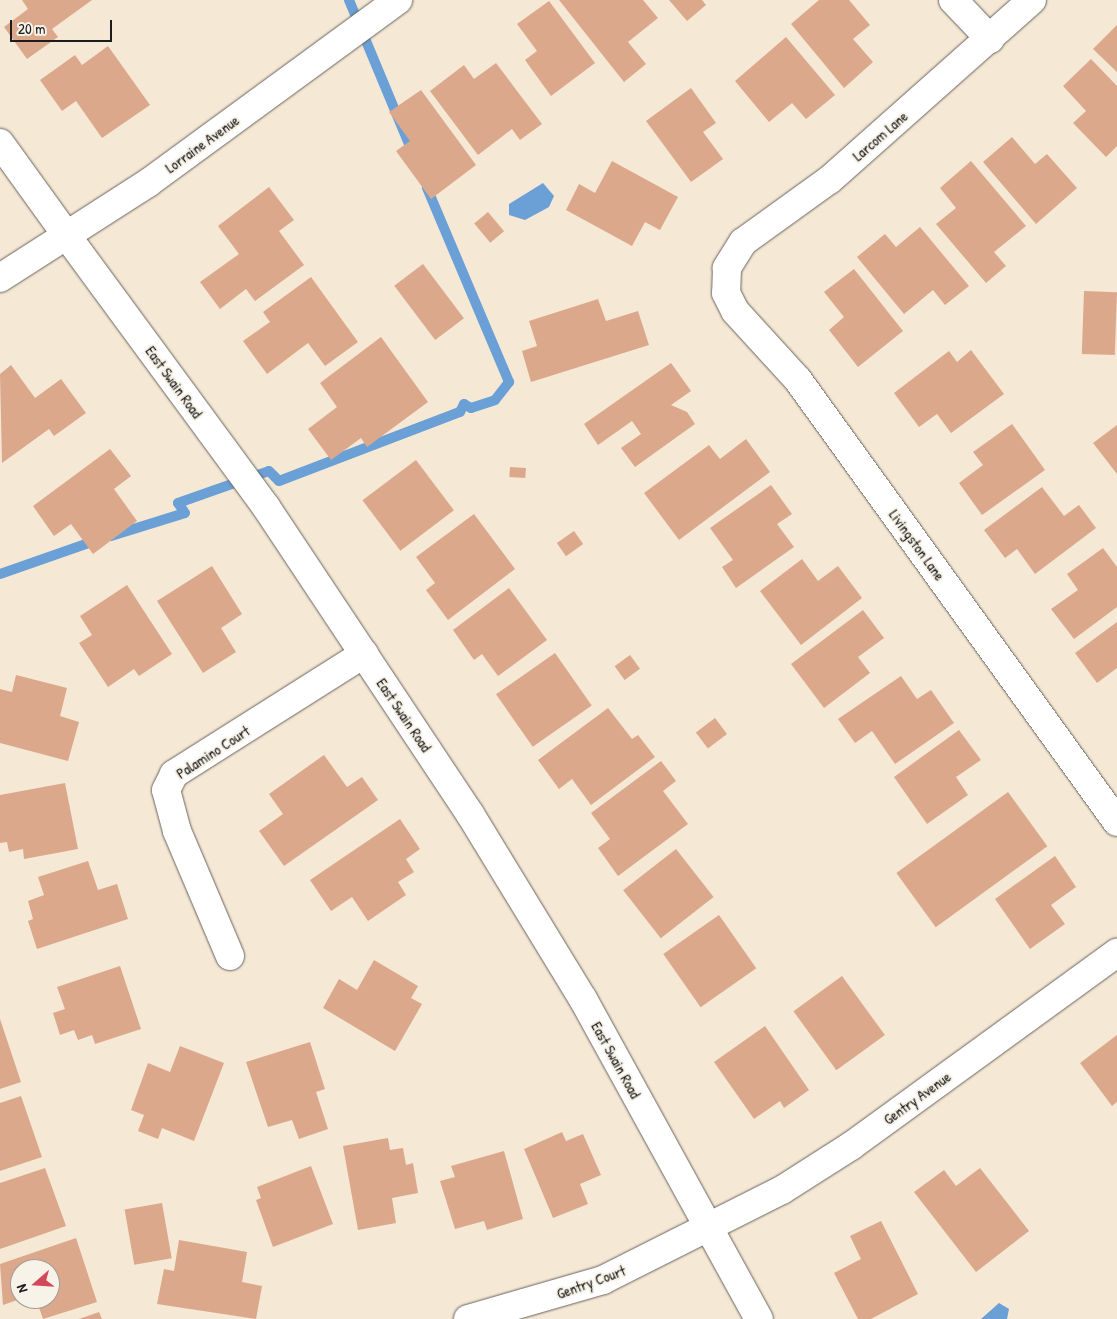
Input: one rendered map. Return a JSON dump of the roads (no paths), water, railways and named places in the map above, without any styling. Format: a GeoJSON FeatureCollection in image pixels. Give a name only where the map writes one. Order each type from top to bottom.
{"type":"FeatureCollection","features":[{"type":"Feature","properties":{"kind":"street","name":"Lorraine Avenue"},"geometry":{"type":"LineString","coordinates":[[0,278],[148,183],[398,0]]}},
{"type":"Feature","properties":{"kind":"street"},"geometry":{"type":"LineString","coordinates":[[953,0],[990,39]]}},
{"type":"Feature","properties":{"kind":"street","name":"Larcom Lane"},"geometry":{"type":"LineString","coordinates":[[727,268],[742,242],[829,180],[1032,0]]}},
{"type":"Feature","properties":{"kind":"street","name":"East Swain Road"},"geometry":{"type":"LineString","coordinates":[[0,144],[266,508],[470,814],[583,999],[759,1319]]}},
{"type":"Feature","properties":{"kind":"street","name":"Livingston Lane"},"geometry":{"type":"LineString","coordinates":[[727,268],[726,293],[735,311],[798,380],[1117,822]]}},
{"type":"Feature","properties":{"kind":"street","name":"Palamino Court"},"geometry":{"type":"LineString","coordinates":[[230,956],[177,831],[166,790],[174,774],[364,654]]}},
{"type":"Feature","properties":{"kind":"street","name":"Gentry Avenue"},"geometry":{"type":"LineString","coordinates":[[709,1229],[851,1146],[1117,953]]}},
{"type":"Feature","properties":{"kind":"street","name":"Gentry Court"},"geometry":{"type":"LineString","coordinates":[[468,1319],[603,1280],[709,1229]]}},
{"type":"Feature","properties":{"kind":"water"},"geometry":{"type":"Polygon","coordinates":[[[543,183],[554,196],[549,207],[525,220],[509,215],[509,204],[543,183]]]}},
{"type":"Feature","properties":{"kind":"water"},"geometry":{"type":"Polygon","coordinates":[[[999,1303],[1009,1309],[1007,1319],[981,1319],[999,1303]]]}},
{"type":"Feature","properties":{"kind":"waterway"},"geometry":{"type":"LineString","coordinates":[[349,0],[413,154]]}},
{"type":"Feature","properties":{"kind":"waterway"},"geometry":{"type":"LineString","coordinates":[[111,536],[185,513],[178,503],[269,471],[279,481],[460,412],[464,404],[471,408],[495,400],[509,382],[427,188]]}},
{"type":"Feature","properties":{"kind":"waterway"},"geometry":{"type":"LineString","coordinates":[[0,574],[97,540]]}}]}
